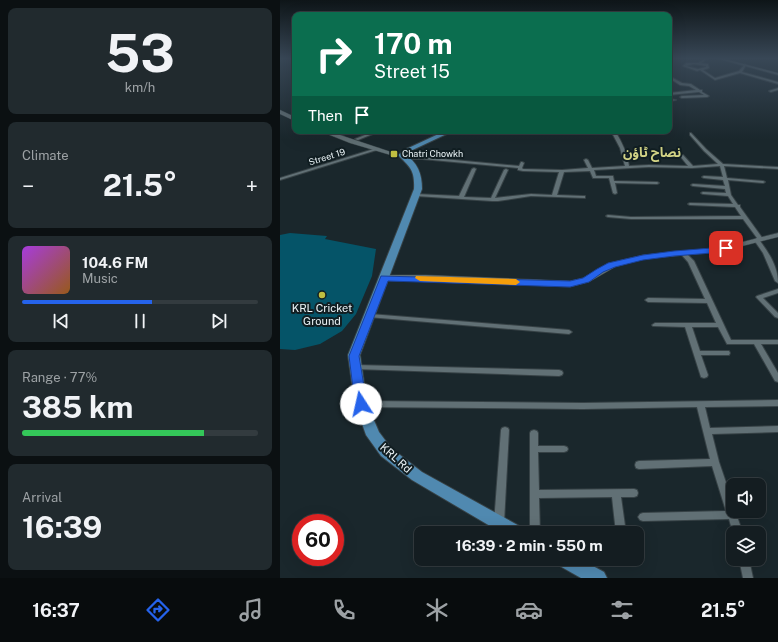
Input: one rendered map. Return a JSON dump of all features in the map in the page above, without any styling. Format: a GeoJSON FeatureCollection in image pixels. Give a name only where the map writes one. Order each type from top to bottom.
{"type":"FeatureCollection","features":[{"type":"Feature","properties":{"kind":"main road"},"geometry":{"type":"LineString","coordinates":[[401,154],[440,134]]}},
{"type":"Feature","properties":{"kind":"main road"},"geometry":{"type":"LineString","coordinates":[[401,154],[444,134]]}},
{"type":"Feature","properties":{"kind":"main road","name":"KRL Rd"},"geometry":{"type":"LineString","coordinates":[[401,154],[416,171],[418,177],[418,189],[354,356],[361,404],[373,435],[386,452],[417,476],[504,526]]}},
{"type":"Feature","properties":{"kind":"main road"},"geometry":{"type":"LineString","coordinates":[[577,566],[598,578]]}},
{"type":"Feature","properties":{"kind":"street"},"geometry":{"type":"LineString","coordinates":[[682,97],[708,96],[692,85]]}},
{"type":"Feature","properties":{"kind":"street"},"geometry":{"type":"LineString","coordinates":[[771,91],[778,89]]}},
{"type":"Feature","properties":{"kind":"street"},"geometry":{"type":"LineString","coordinates":[[672,94],[701,91]]}},
{"type":"Feature","properties":{"kind":"street"},"geometry":{"type":"LineString","coordinates":[[280,111],[292,115]]}},
{"type":"Feature","properties":{"kind":"street"},"geometry":{"type":"LineString","coordinates":[[280,111],[292,117]]}},
{"type":"Feature","properties":{"kind":"street"},"geometry":{"type":"LineString","coordinates":[[332,134],[378,149],[422,158],[521,165],[522,170],[562,171],[627,167],[692,167],[722,165],[778,168]]}},
{"type":"Feature","properties":{"kind":"street"},"geometry":{"type":"LineString","coordinates":[[338,134],[401,154]]}},
{"type":"Feature","properties":{"kind":"street"},"geometry":{"type":"LineString","coordinates":[[357,139],[370,134]]}},
{"type":"Feature","properties":{"kind":"street"},"geometry":{"type":"LineString","coordinates":[[615,134],[626,156],[627,167]]}},
{"type":"Feature","properties":{"kind":"street"},"geometry":{"type":"LineString","coordinates":[[691,134],[705,150],[722,165],[729,195],[738,206],[759,240],[776,272],[778,281]]}},
{"type":"Feature","properties":{"kind":"street","name":"Street 19"},"geometry":{"type":"LineString","coordinates":[[280,179],[378,149]]}},
{"type":"Feature","properties":{"kind":"street"},"geometry":{"type":"LineString","coordinates":[[682,156],[692,167]]}},
{"type":"Feature","properties":{"kind":"street"},"geometry":{"type":"LineString","coordinates":[[586,160],[595,177],[610,176],[615,193]]}},
{"type":"Feature","properties":{"kind":"street"},"geometry":{"type":"LineString","coordinates":[[461,198],[474,169]]}},
{"type":"Feature","properties":{"kind":"street"},"geometry":{"type":"LineString","coordinates":[[492,200],[506,170]]}},
{"type":"Feature","properties":{"kind":"street"},"geometry":{"type":"LineString","coordinates":[[554,196],[562,171]]}},
{"type":"Feature","properties":{"kind":"street"},"geometry":{"type":"LineString","coordinates":[[704,177],[763,182]]}},
{"type":"Feature","properties":{"kind":"street"},"geometry":{"type":"LineString","coordinates":[[612,182],[657,183]]}},
{"type":"Feature","properties":{"kind":"street"},"geometry":{"type":"LineString","coordinates":[[693,185],[728,188]]}},
{"type":"Feature","properties":{"kind":"street"},"geometry":{"type":"LineString","coordinates":[[703,193],[729,195]]}},
{"type":"Feature","properties":{"kind":"street"},"geometry":{"type":"LineString","coordinates":[[416,195],[492,200],[531,195],[583,197]]}},
{"type":"Feature","properties":{"kind":"street"},"geometry":{"type":"LineString","coordinates":[[690,204],[738,206]]}},
{"type":"Feature","properties":{"kind":"street"},"geometry":{"type":"LineString","coordinates":[[608,216],[631,218],[745,217]]}},
{"type":"Feature","properties":{"kind":"street"},"geometry":{"type":"LineString","coordinates":[[384,278],[570,284],[586,280],[612,265],[658,255],[719,250],[778,235]]}},
{"type":"Feature","properties":{"kind":"street"},"geometry":{"type":"LineString","coordinates":[[684,252],[692,261],[729,342],[778,342]]}},
{"type":"Feature","properties":{"kind":"street"},"geometry":{"type":"LineString","coordinates":[[777,316],[759,297],[778,291]]}},
{"type":"Feature","properties":{"kind":"street"},"geometry":{"type":"LineString","coordinates":[[648,300],[710,301]]}},
{"type":"Feature","properties":{"kind":"street"},"geometry":{"type":"LineString","coordinates":[[370,316],[569,332]]}},
{"type":"Feature","properties":{"kind":"street"},"geometry":{"type":"LineString","coordinates":[[655,325],[720,325]]}},
{"type":"Feature","properties":{"kind":"street"},"geometry":{"type":"LineString","coordinates":[[688,325],[704,374]]}},
{"type":"Feature","properties":{"kind":"street"},"geometry":{"type":"LineString","coordinates":[[756,342],[778,379]]}},
{"type":"Feature","properties":{"kind":"street"},"geometry":{"type":"LineString","coordinates":[[697,353],[727,352]]}},
{"type":"Feature","properties":{"kind":"street"},"geometry":{"type":"LineString","coordinates":[[355,367],[559,373]]}},
{"type":"Feature","properties":{"kind":"street"},"geometry":{"type":"LineString","coordinates":[[361,404],[583,406],[778,403]]}},
{"type":"Feature","properties":{"kind":"street"},"geometry":{"type":"LineString","coordinates":[[700,404],[706,431],[726,496]]}},
{"type":"Feature","properties":{"kind":"street"},"geometry":{"type":"LineString","coordinates":[[706,431],[778,429]]}},
{"type":"Feature","properties":{"kind":"street"},"geometry":{"type":"LineString","coordinates":[[499,523],[505,430]]}},
{"type":"Feature","properties":{"kind":"street"},"geometry":{"type":"LineString","coordinates":[[534,433],[535,526]]}},
{"type":"Feature","properties":{"kind":"street"},"geometry":{"type":"LineString","coordinates":[[534,449],[564,449]]}},
{"type":"Feature","properties":{"kind":"street"},"geometry":{"type":"LineString","coordinates":[[638,465],[715,462]]}},
{"type":"Feature","properties":{"kind":"street"},"geometry":{"type":"LineString","coordinates":[[616,493],[620,526]]}},
{"type":"Feature","properties":{"kind":"street"},"geometry":{"type":"LineString","coordinates":[[534,494],[634,493]]}},
{"type":"Feature","properties":{"kind":"street"},"geometry":{"type":"LineString","coordinates":[[643,517],[726,514]]}},
{"type":"Feature","properties":{"kind":"street"},"geometry":{"type":"LineString","coordinates":[[745,566],[748,578]]}},
{"type":"Feature","properties":{"kind":"shaded area","name":"KRL Cricket Ground"},"geometry":{"type":"Polygon","coordinates":[[[290,233],[327,236],[325,239],[376,249],[372,276],[356,314],[342,331],[320,344],[295,350],[280,349],[280,235],[290,233]]]}},
{"type":"Feature","properties":{"kind":"slow traffic"},"geometry":{"type":"LineString","coordinates":[[420,278],[516,282]]}},
{"type":"Feature","properties":{"kind":"place","name":"Chatri Chowkh"},"geometry":{"type":"Point","coordinates":[394,154]}},
{"type":"Feature","properties":{"kind":"place","name":"KRL Cricket Ground"},"geometry":{"type":"Point","coordinates":[322,295]}},
{"type":"Feature","properties":{"kind":"district","name":"نصاح ٹاؤن"},"geometry":{"type":"Point","coordinates":[652,152]}},
{"type":"Feature","properties":{"kind":"route"},"geometry":{"type":"LineString","coordinates":[[361,404],[354,356],[384,278],[426,278],[570,284],[586,280],[604,268],[612,265],[643,257],[674,253],[712,251],[726,248]]}}]}
